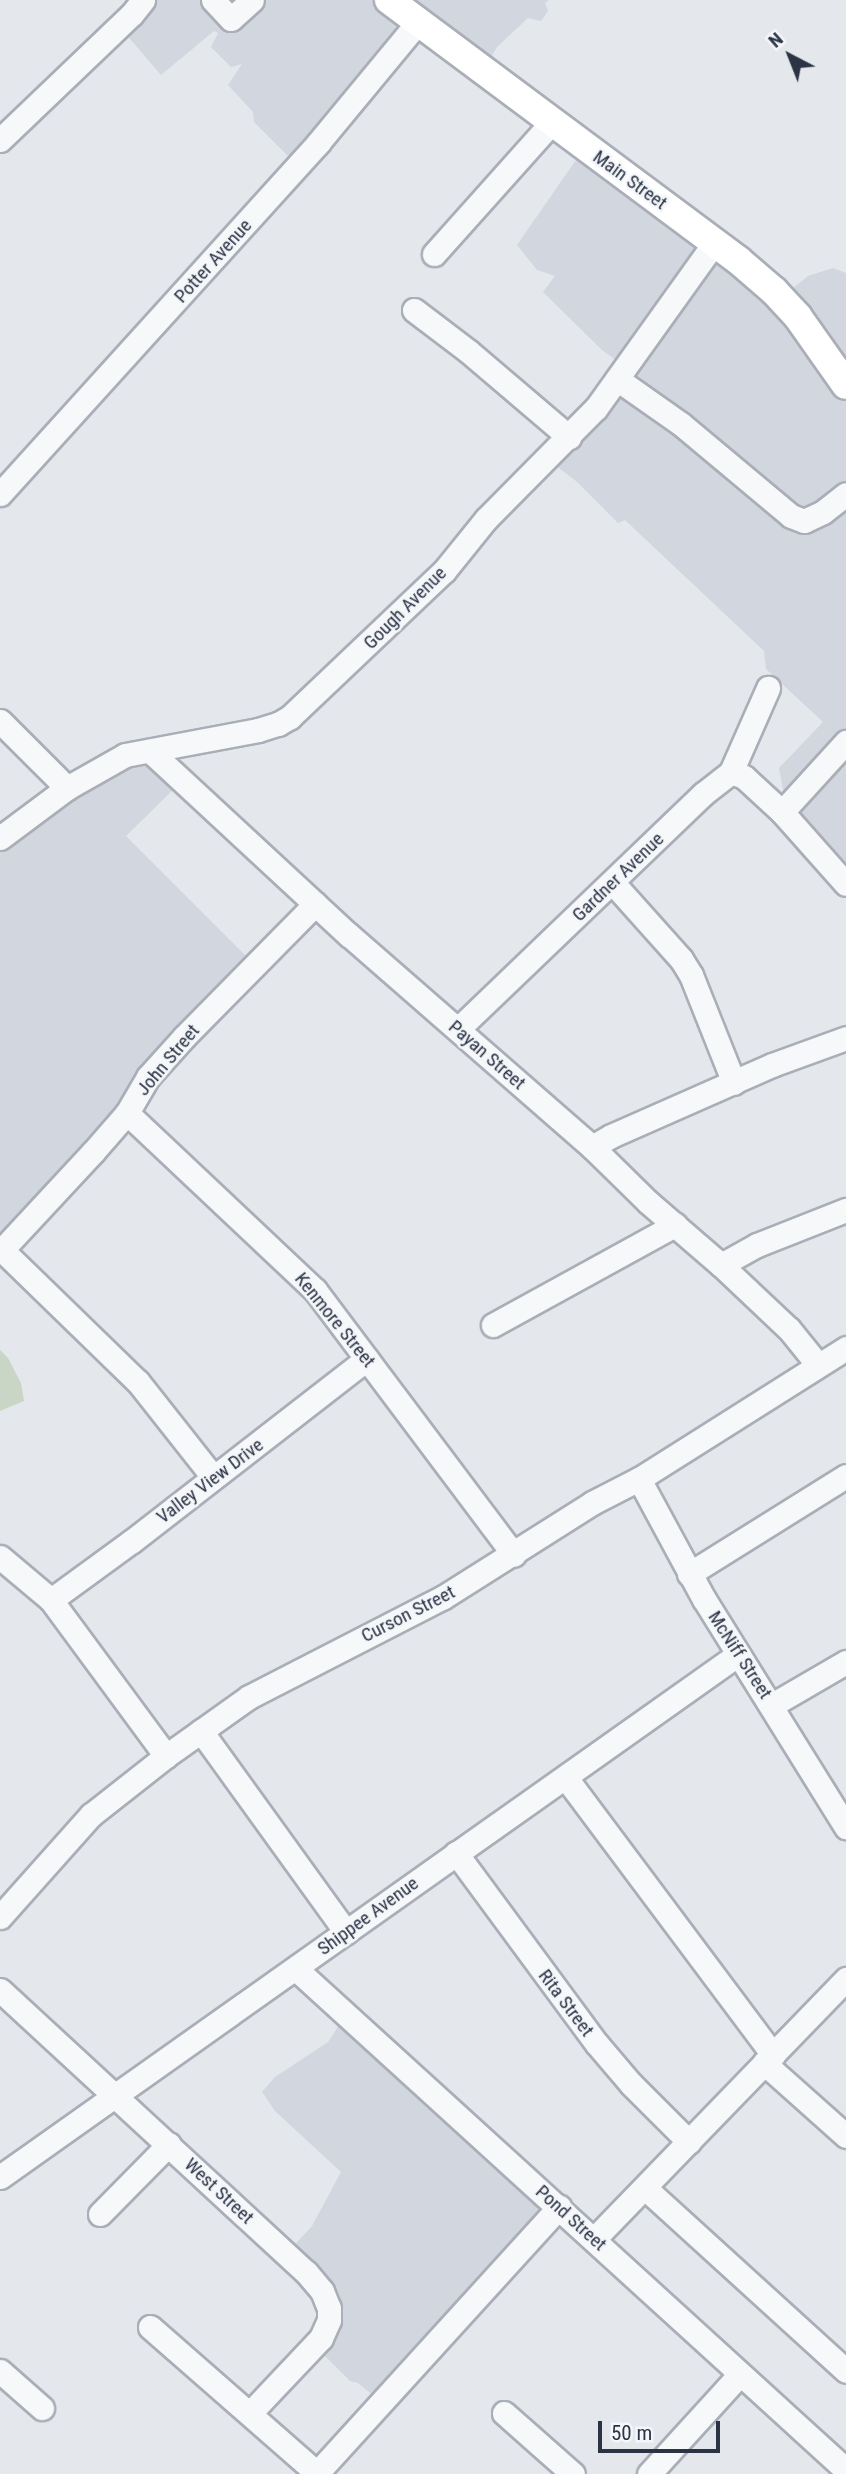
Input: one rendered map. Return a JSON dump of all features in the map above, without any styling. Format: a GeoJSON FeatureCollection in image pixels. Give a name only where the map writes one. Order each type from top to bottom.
{"type":"FeatureCollection","features":[{"type":"Feature","properties":{"kind":"main road","name":"Main Street"},"geometry":{"type":"LineString","coordinates":[[389,0],[714,243],[774,291],[820,344],[846,385]]}},
{"type":"Feature","properties":{"kind":"street"},"geometry":{"type":"LineString","coordinates":[[0,140],[132,14],[143,0]]}},
{"type":"Feature","properties":{"kind":"street"},"geometry":{"type":"LineString","coordinates":[[213,0],[231,19],[253,0]]}},
{"type":"Feature","properties":{"kind":"street","name":"Potter Avenue"},"geometry":{"type":"LineString","coordinates":[[0,494],[318,143],[419,21]]}},
{"type":"Feature","properties":{"kind":"street"},"geometry":{"type":"LineString","coordinates":[[434,254],[552,122]]}},
{"type":"Feature","properties":{"kind":"street","name":"Gough Avenue"},"geometry":{"type":"LineString","coordinates":[[0,838],[67,788],[125,755],[270,727],[290,717],[444,571],[486,519],[596,408],[714,243]]}},
{"type":"Feature","properties":{"kind":"street"},"geometry":{"type":"LineString","coordinates":[[414,310],[468,351],[569,437]]}},
{"type":"Feature","properties":{"kind":"street"},"geometry":{"type":"LineString","coordinates":[[617,379],[681,424],[791,516],[804,521],[823,512],[846,495]]}},
{"type":"Feature","properties":{"kind":"street"},"geometry":{"type":"LineString","coordinates":[[768,688],[731,772],[744,777],[782,812],[846,884]]}},
{"type":"Feature","properties":{"kind":"street"},"geometry":{"type":"LineString","coordinates":[[0,722],[67,788]]}},
{"type":"Feature","properties":{"kind":"street"},"geometry":{"type":"LineString","coordinates":[[782,812],[846,742]]}},
{"type":"Feature","properties":{"kind":"street","name":"Payan Street"},"geometry":{"type":"LineString","coordinates":[[150,751],[315,904],[592,1147],[721,1265],[789,1329],[818,1366]]}},
{"type":"Feature","properties":{"kind":"street","name":"Gardner Avenue"},"geometry":{"type":"LineString","coordinates":[[458,1029],[703,794],[731,772]]}},
{"type":"Feature","properties":{"kind":"street"},"geometry":{"type":"LineString","coordinates":[[613,883],[691,975],[734,1083]]}},
{"type":"Feature","properties":{"kind":"street","name":"John Street"},"geometry":{"type":"LineString","coordinates":[[1,1250],[127,1113],[148,1077],[175,1047],[315,904]]}},
{"type":"Feature","properties":{"kind":"street"},"geometry":{"type":"LineString","coordinates":[[592,1147],[623,1130],[772,1065],[846,1038]]}},
{"type":"Feature","properties":{"kind":"street","name":"Kenmore Street"},"geometry":{"type":"LineString","coordinates":[[127,1113],[315,1290],[514,1555]]}},
{"type":"Feature","properties":{"kind":"street"},"geometry":{"type":"LineString","coordinates":[[721,1265],[757,1245],[846,1210]]}},
{"type":"Feature","properties":{"kind":"street"},"geometry":{"type":"LineString","coordinates":[[493,1325],[675,1225]]}},
{"type":"Feature","properties":{"kind":"street"},"geometry":{"type":"LineString","coordinates":[[1,1250],[138,1382],[213,1477]]}},
{"type":"Feature","properties":{"kind":"street","name":"Curson Street"},"geometry":{"type":"LineString","coordinates":[[0,1917],[91,1815],[166,1756],[249,1697],[442,1598],[593,1503],[639,1479],[846,1348]]}},
{"type":"Feature","properties":{"kind":"street","name":"Valley View Drive"},"geometry":{"type":"LineString","coordinates":[[51,1600],[367,1359]]}},
{"type":"Feature","properties":{"kind":"street"},"geometry":{"type":"LineString","coordinates":[[689,1574],[846,1476]]}},
{"type":"Feature","properties":{"kind":"street","name":"McNiff Street"},"geometry":{"type":"LineString","coordinates":[[639,1479],[689,1574],[737,1655],[772,1705],[846,1827]]}},
{"type":"Feature","properties":{"kind":"street"},"geometry":{"type":"LineString","coordinates":[[0,1557],[51,1600],[166,1756]]}},
{"type":"Feature","properties":{"kind":"street","name":"Shippee Avenue"},"geometry":{"type":"LineString","coordinates":[[0,2177],[737,1655]]}},
{"type":"Feature","properties":{"kind":"street"},"geometry":{"type":"LineString","coordinates":[[772,1705],[846,1662]]}},
{"type":"Feature","properties":{"kind":"street"},"geometry":{"type":"LineString","coordinates":[[201,1731],[346,1932]]}},
{"type":"Feature","properties":{"kind":"street"},"geometry":{"type":"LineString","coordinates":[[565,1778],[768,2059],[846,2136]]}},
{"type":"Feature","properties":{"kind":"street","name":"Rita Street"},"geometry":{"type":"LineString","coordinates":[[456,1853],[597,2045],[631,2084],[689,2142]]}},
{"type":"Feature","properties":{"kind":"street","name":"Pond Street"},"geometry":{"type":"LineString","coordinates":[[296,1969],[595,2238],[846,2470]]}},
{"type":"Feature","properties":{"kind":"street"},"geometry":{"type":"LineString","coordinates":[[595,2238],[846,1979]]}},
{"type":"Feature","properties":{"kind":"street","name":"West Street"},"geometry":{"type":"LineString","coordinates":[[0,1990],[306,2272],[321,2291],[329,2308],[329,2320],[321,2339],[250,2413]]}},
{"type":"Feature","properties":{"kind":"street"},"geometry":{"type":"LineString","coordinates":[[100,2214],[169,2144]]}},
{"type":"Feature","properties":{"kind":"street"},"geometry":{"type":"LineString","coordinates":[[645,2188],[846,2371]]}},
{"type":"Feature","properties":{"kind":"street"},"geometry":{"type":"LineString","coordinates":[[150,2327],[318,2474],[559,2207]]}},
{"type":"Feature","properties":{"kind":"street"},"geometry":{"type":"LineString","coordinates":[[0,2371],[42,2408]]}},
{"type":"Feature","properties":{"kind":"street"},"geometry":{"type":"LineString","coordinates":[[649,2474],[740,2374]]}},
{"type":"Feature","properties":{"kind":"street"},"geometry":{"type":"LineString","coordinates":[[504,2413],[573,2474]]}},
{"type":"Feature","properties":{"kind":"shaded area"},"geometry":{"type":"Polygon","coordinates":[[[142,0],[549,0],[545,3],[548,11],[541,21],[528,18],[497,47],[484,68],[422,22],[296,164],[254,122],[253,112],[228,85],[242,64],[231,67],[211,47],[218,33],[214,31],[161,75],[119,26],[142,0]]]}},
{"type":"Feature","properties":{"kind":"shaded area"},"geometry":{"type":"Polygon","coordinates":[[[585,147],[781,298],[808,276],[833,268],[846,273],[846,883],[785,800],[779,768],[823,722],[766,669],[764,651],[625,520],[618,523],[576,481],[555,465],[623,365],[602,350],[543,292],[555,276],[537,270],[517,245],[585,147]]]}},
{"type":"Feature","properties":{"kind":"shaded area"},"geometry":{"type":"Polygon","coordinates":[[[142,750],[182,781],[126,836],[254,964],[0,1248],[0,834],[142,750]]]}},
{"type":"Feature","properties":{"kind":"shaded area"},"geometry":{"type":"Polygon","coordinates":[[[346,2014],[557,2204],[379,2400],[358,2383],[350,2381],[314,2345],[329,2312],[288,2252],[312,2226],[341,2172],[275,2111],[262,2092],[275,2077],[328,2042],[346,2014]]]}},
{"type":"Feature","properties":{"kind":"green space"},"geometry":{"type":"Polygon","coordinates":[[[0,1350],[8,1358],[21,1383],[24,1401],[0,1411],[0,1350]]]}}]}
